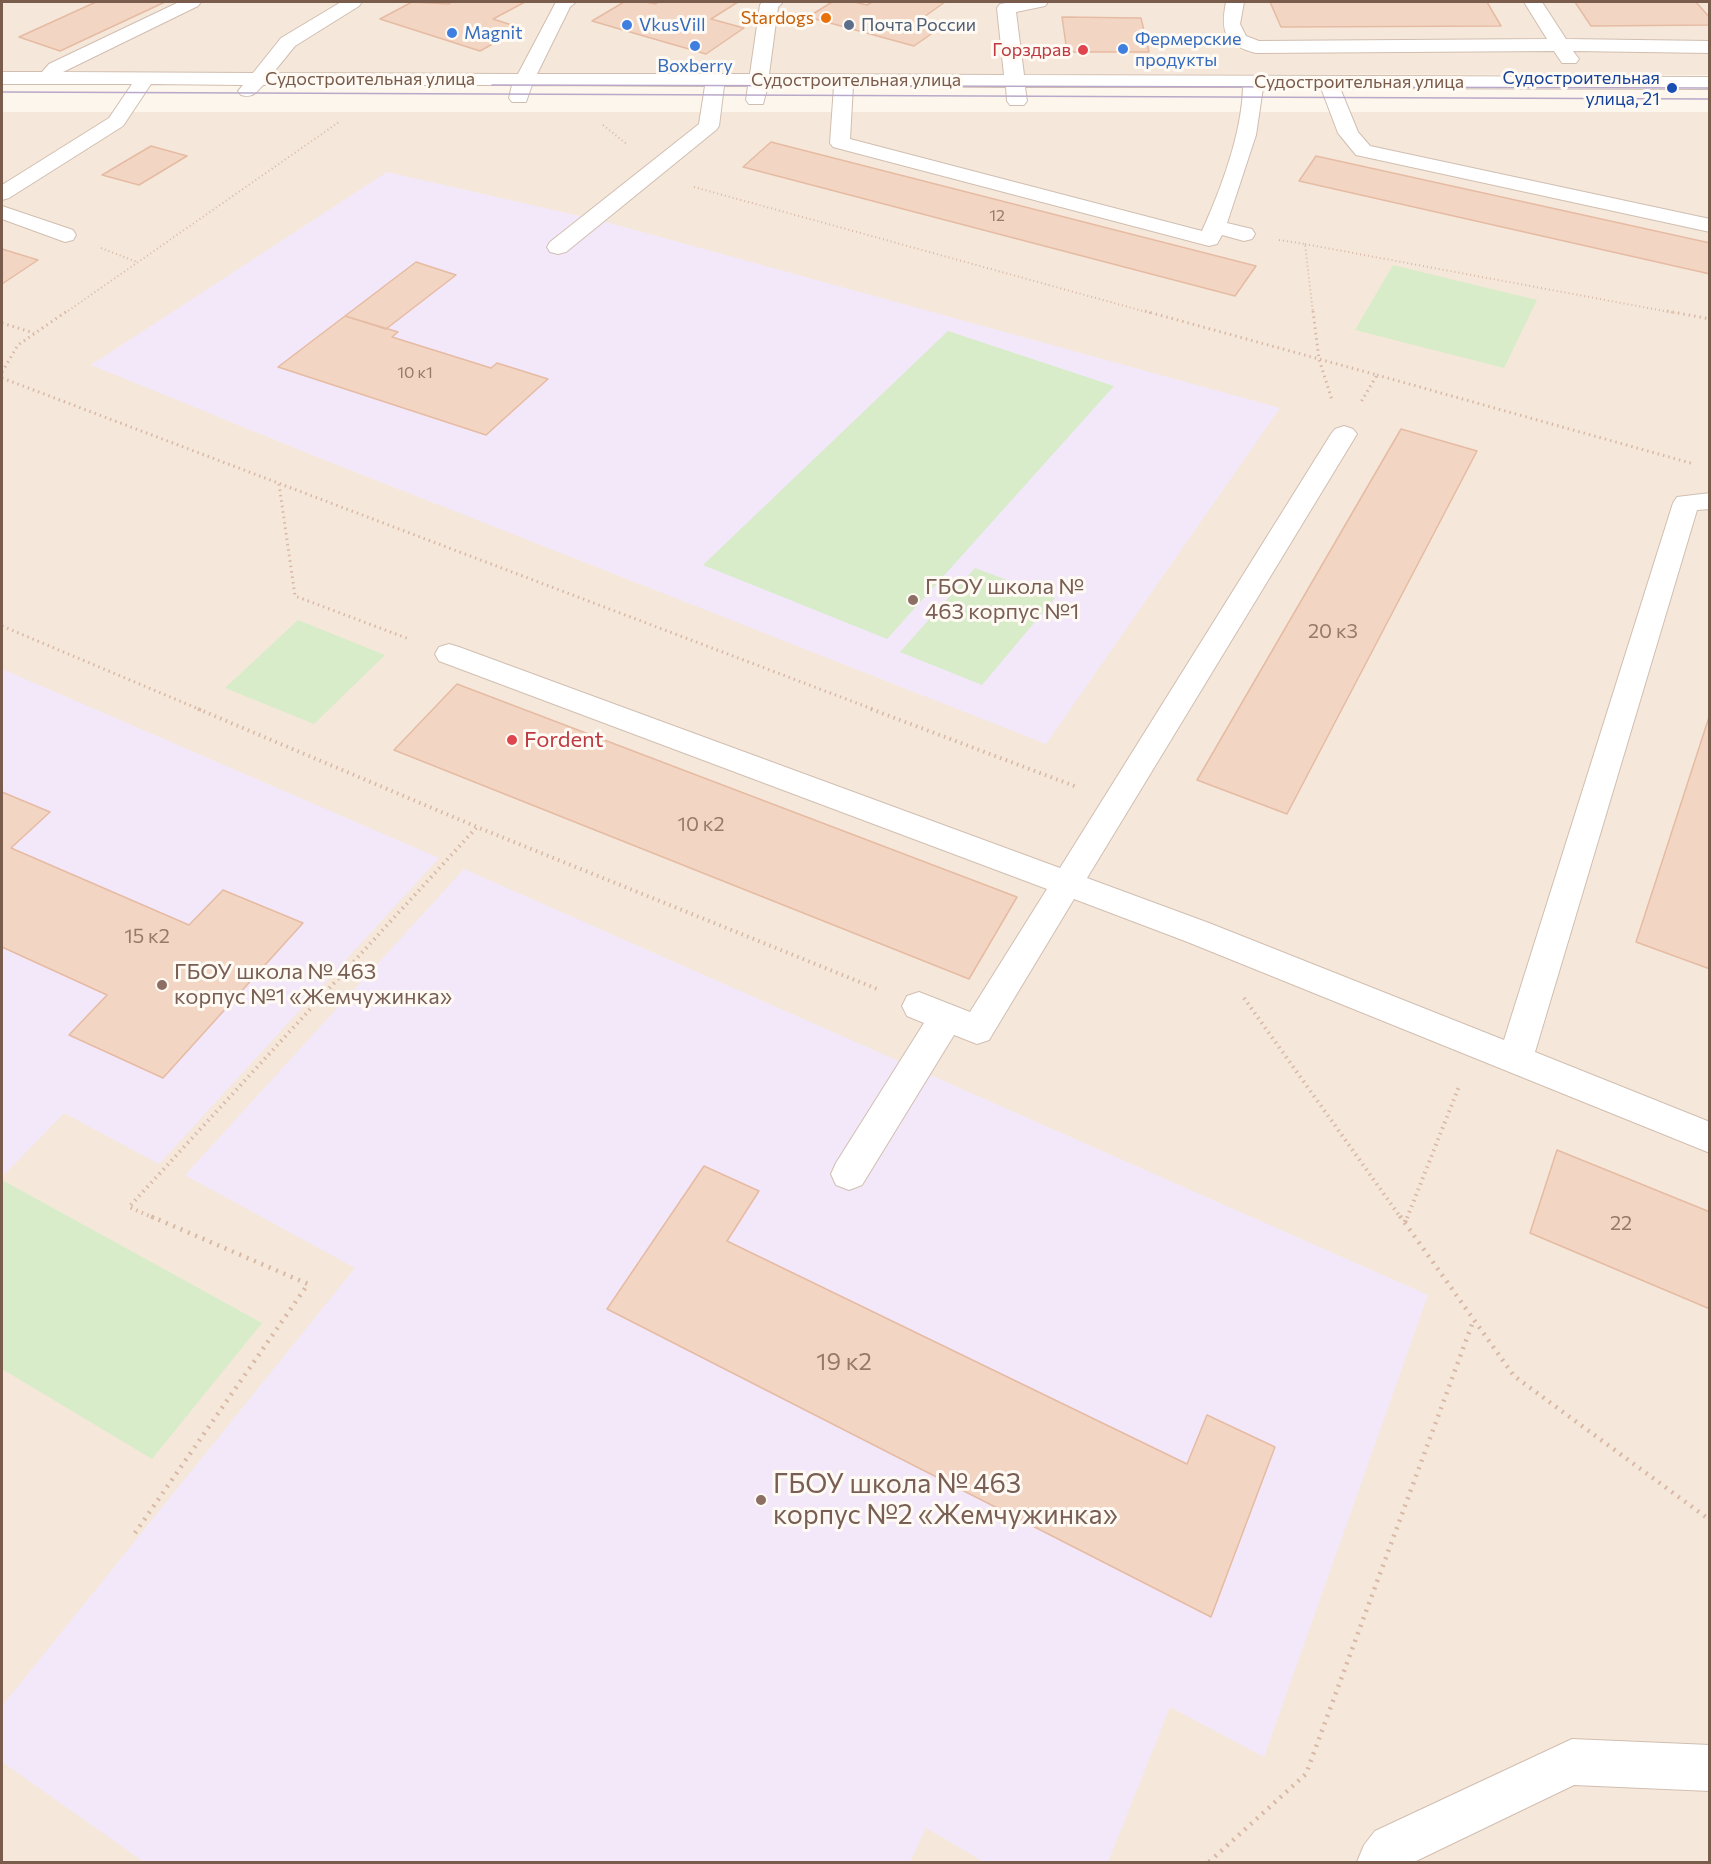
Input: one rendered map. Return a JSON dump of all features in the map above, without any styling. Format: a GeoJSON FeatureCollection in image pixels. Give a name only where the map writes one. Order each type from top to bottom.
{"type":"FeatureCollection","features":[{"type":"Feature","properties":{"kind":"street"},"geometry":{"type":"LineString","coordinates":[[40,89],[56,68],[192,2]]}},
{"type":"Feature","properties":{"kind":"street"},"geometry":{"type":"LineString","coordinates":[[245,92],[288,42],[353,2]]}},
{"type":"Feature","properties":{"kind":"street"},"geometry":{"type":"LineString","coordinates":[[522,90],[563,4],[567,2]]}},
{"type":"Feature","properties":{"kind":"street"},"geometry":{"type":"LineString","coordinates":[[774,2],[769,5],[757,91],[1710,94]]}},
{"type":"Feature","properties":{"kind":"street"},"geometry":{"type":"LineString","coordinates":[[1016,92],[1006,5],[1040,2]]}},
{"type":"Feature","properties":{"kind":"street"},"geometry":{"type":"LineString","coordinates":[[1235,2],[1232,24],[1238,39],[1256,47],[1560,45],[1710,47]]}},
{"type":"Feature","properties":{"kind":"street"},"geometry":{"type":"LineString","coordinates":[[1533,2],[1583,82]]}},
{"type":"Feature","properties":{"kind":"street"},"geometry":{"type":"LineString","coordinates":[[2,78],[40,89]]}},
{"type":"Feature","properties":{"kind":"street","name":"Судостроительная улица"},"geometry":{"type":"LineString","coordinates":[[1312,104],[1332,93],[1583,82],[1710,83]]}},
{"type":"Feature","properties":{"kind":"street"},"geometry":{"type":"LineString","coordinates":[[2,89],[142,92],[714,91],[709,126],[558,247]]}},
{"type":"Feature","properties":{"kind":"street","name":"Судостроительная улица"},"geometry":{"type":"LineString","coordinates":[[494,101],[522,90],[541,102]]}},
{"type":"Feature","properties":{"kind":"street","name":"Судостроительная улица"},"geometry":{"type":"LineString","coordinates":[[689,102],[714,91],[757,91],[778,102]]}},
{"type":"Feature","properties":{"kind":"street"},"geometry":{"type":"LineString","coordinates":[[843,91],[840,143],[1209,239],[1247,132],[1253,92]]}},
{"type":"Feature","properties":{"kind":"street","name":"Судостроительная улица"},"geometry":{"type":"LineString","coordinates":[[821,102],[843,91],[866,102]]}},
{"type":"Feature","properties":{"kind":"street"},"geometry":{"type":"LineString","coordinates":[[109,100],[142,92]]}},
{"type":"Feature","properties":{"kind":"street"},"geometry":{"type":"LineString","coordinates":[[2,194],[116,122],[142,92]]}},
{"type":"Feature","properties":{"kind":"street","name":"Судостроительная улица"},"geometry":{"type":"LineString","coordinates":[[245,92],[266,101]]}},
{"type":"Feature","properties":{"kind":"street"},"geometry":{"type":"LineString","coordinates":[[994,103],[1016,92]]}},
{"type":"Feature","properties":{"kind":"street"},"geometry":{"type":"LineString","coordinates":[[1016,92],[1041,103]]}},
{"type":"Feature","properties":{"kind":"street","name":"Судостроительная улица"},"geometry":{"type":"LineString","coordinates":[[1229,103],[1253,92],[1276,104]]}},
{"type":"Feature","properties":{"kind":"street"},"geometry":{"type":"LineString","coordinates":[[1332,93],[1348,133],[1363,152],[1710,225]]}},
{"type":"Feature","properties":{"kind":"street","name":"Судостроительная улица"},"geometry":{"type":"LineString","coordinates":[[1332,93],[1359,104]]}},
{"type":"Feature","properties":{"kind":"street"},"geometry":{"type":"LineString","coordinates":[[2,212],[65,235]]}},
{"type":"Feature","properties":{"kind":"street"},"geometry":{"type":"LineString","coordinates":[[1215,226],[1244,234]]}},
{"type":"Feature","properties":{"kind":"street"},"geometry":{"type":"LineString","coordinates":[[849,1174],[932,1012],[977,1030],[1344,435]]}},
{"type":"Feature","properties":{"kind":"street"},"geometry":{"type":"LineString","coordinates":[[1515,1061],[1686,503],[1710,501]]}},
{"type":"Feature","properties":{"kind":"street"},"geometry":{"type":"LineString","coordinates":[[449,654],[1197,932],[1710,1138]]}},
{"type":"Feature","properties":{"kind":"street"},"geometry":{"type":"LineString","coordinates":[[1381,1863],[1392,1848],[1572,1762],[1710,1768]]}},
{"type":"Feature","properties":{"kind":"path"},"geometry":{"type":"LineString","coordinates":[[2,372],[18,345],[34,333],[339,122]]}},
{"type":"Feature","properties":{"kind":"path"},"geometry":{"type":"LineString","coordinates":[[683,184],[1698,465]]}},
{"type":"Feature","properties":{"kind":"path"},"geometry":{"type":"LineString","coordinates":[[1244,234],[1710,319]]}},
{"type":"Feature","properties":{"kind":"path"},"geometry":{"type":"LineString","coordinates":[[1305,244],[1319,359],[1344,435]]}},
{"type":"Feature","properties":{"kind":"path"},"geometry":{"type":"LineString","coordinates":[[2,323],[34,333]]}},
{"type":"Feature","properties":{"kind":"path"},"geometry":{"type":"LineString","coordinates":[[1344,435],[1377,375]]}},
{"type":"Feature","properties":{"kind":"path"},"geometry":{"type":"LineString","coordinates":[[2,378],[1116,802]]}},
{"type":"Feature","properties":{"kind":"path"},"geometry":{"type":"LineString","coordinates":[[279,484],[296,596],[449,654]]}},
{"type":"Feature","properties":{"kind":"path"},"geometry":{"type":"LineString","coordinates":[[2,626],[477,827],[932,1012]]}},
{"type":"Feature","properties":{"kind":"path"},"geometry":{"type":"LineString","coordinates":[[135,1533],[308,1284],[129,1208],[477,827]]}},
{"type":"Feature","properties":{"kind":"path"},"geometry":{"type":"LineString","coordinates":[[1197,932],[1514,1376],[1710,1520]]}},
{"type":"Feature","properties":{"kind":"path"},"geometry":{"type":"LineString","coordinates":[[1405,1223],[1476,1045]]}},
{"type":"Feature","properties":{"kind":"path"},"geometry":{"type":"LineString","coordinates":[[1209,1863],[1306,1774],[1474,1319]]}},
{"type":"Feature","properties":{"kind":"shaded area"},"geometry":{"type":"Polygon","coordinates":[[[2,2],[1710,2],[1709,75],[2,73],[2,2]]]}},
{"type":"Feature","properties":{"kind":"shaded area"},"geometry":{"type":"Polygon","coordinates":[[[2,112],[1709,112],[1709,1862],[2,1862],[2,112]]]}},
{"type":"Feature","properties":{"kind":"shaded area","name":"ГБОУ школа № 463 корпус №1"},"geometry":{"type":"Polygon","coordinates":[[[387,172],[606,222],[1280,408],[1046,744],[312,455],[91,365],[387,172]]]}},
{"type":"Feature","properties":{"kind":"shaded area","name":"ГБОУ школа № 463 корпус №1 «Жемчужинка»"},"geometry":{"type":"Polygon","coordinates":[[[2,669],[439,858],[159,1164],[64,1113],[2,1177],[2,669]]]}},
{"type":"Feature","properties":{"kind":"shaded area","name":"ГБОУ школа № 463 корпус №2 «Жемчужинка»"},"geometry":{"type":"Polygon","coordinates":[[[464,869],[1428,1295],[1264,1757],[1170,1707],[1108,1862],[984,1862],[926,1828],[910,1862],[144,1862],[2,1762],[2,1706],[355,1268],[185,1175],[464,869]]]}},
{"type":"Feature","properties":{"kind":"green space"},"geometry":{"type":"Polygon","coordinates":[[[1393,265],[1537,300],[1504,368],[1355,330],[1393,265]]]}},
{"type":"Feature","properties":{"kind":"green space"},"geometry":{"type":"Polygon","coordinates":[[[948,331],[1114,386],[887,639],[703,565],[948,331]]]}},
{"type":"Feature","properties":{"kind":"green space"},"geometry":{"type":"Polygon","coordinates":[[[975,568],[1055,598],[982,685],[900,652],[975,568]]]}},
{"type":"Feature","properties":{"kind":"green space"},"geometry":{"type":"Polygon","coordinates":[[[298,620],[385,655],[314,724],[225,688],[298,620]]]}},
{"type":"Feature","properties":{"kind":"green space"},"geometry":{"type":"Polygon","coordinates":[[[4,1181],[262,1323],[152,1459],[2,1369],[2,1183],[4,1181]]]}},
{"type":"Feature","properties":{"kind":"building"},"geometry":{"type":"Polygon","coordinates":[[[96,2],[165,2],[60,51],[19,37],[96,2]]]}},
{"type":"Feature","properties":{"kind":"building"},"geometry":{"type":"Polygon","coordinates":[[[412,2],[449,4],[452,2],[525,2],[493,19],[521,28],[480,51],[380,19],[412,2]]]}},
{"type":"Feature","properties":{"kind":"building"},"geometry":{"type":"Polygon","coordinates":[[[624,2],[655,4],[659,2],[738,2],[711,19],[744,28],[706,54],[592,21],[624,2]]]}},
{"type":"Feature","properties":{"kind":"building"},"geometry":{"type":"Polygon","coordinates":[[[832,2],[854,2],[867,5],[872,2],[945,2],[921,19],[944,25],[914,46],[808,17],[832,2]]]}},
{"type":"Feature","properties":{"kind":"building"},"geometry":{"type":"Polygon","coordinates":[[[1270,2],[1487,2],[1501,26],[1281,27],[1270,2]]]}},
{"type":"Feature","properties":{"kind":"building"},"geometry":{"type":"Polygon","coordinates":[[[1575,2],[1696,2],[1710,18],[1710,25],[1591,26],[1575,2]]]}},
{"type":"Feature","properties":{"kind":"building"},"geometry":{"type":"Polygon","coordinates":[[[1062,17],[1141,18],[1149,52],[1067,52],[1062,17]]]}},
{"type":"Feature","properties":{"kind":"building"},"geometry":{"type":"Polygon","coordinates":[[[771,142],[1256,266],[1235,296],[743,167],[771,142]]]}},
{"type":"Feature","properties":{"kind":"building"},"geometry":{"type":"Polygon","coordinates":[[[151,146],[187,156],[139,185],[102,175],[151,146]]]}},
{"type":"Feature","properties":{"kind":"building"},"geometry":{"type":"Polygon","coordinates":[[[1316,156],[1710,243],[1710,274],[1299,181],[1316,156]]]}},
{"type":"Feature","properties":{"kind":"building"},"geometry":{"type":"Polygon","coordinates":[[[2,249],[38,260],[2,284],[2,249]]]}},
{"type":"Feature","properties":{"kind":"building"},"geometry":{"type":"Polygon","coordinates":[[[416,262],[456,275],[386,329],[345,316],[416,262]]]}},
{"type":"Feature","properties":{"kind":"building"},"geometry":{"type":"Polygon","coordinates":[[[345,316],[398,332],[392,337],[491,368],[497,363],[548,379],[486,435],[278,367],[345,316]]]}},
{"type":"Feature","properties":{"kind":"building"},"geometry":{"type":"Polygon","coordinates":[[[1401,429],[1477,451],[1287,814],[1197,780],[1401,429]]]}},
{"type":"Feature","properties":{"kind":"building"},"geometry":{"type":"Polygon","coordinates":[[[457,684],[1017,897],[969,979],[394,750],[457,684]]]}},
{"type":"Feature","properties":{"kind":"building"},"geometry":{"type":"Polygon","coordinates":[[[1710,714],[1710,969],[1636,942],[1710,714]]]}},
{"type":"Feature","properties":{"kind":"building"},"geometry":{"type":"Polygon","coordinates":[[[2,792],[50,812],[11,848],[189,925],[223,890],[303,923],[163,1078],[69,1035],[107,995],[2,947],[2,792]]]}},
{"type":"Feature","properties":{"kind":"building"},"geometry":{"type":"Polygon","coordinates":[[[1557,1150],[1710,1212],[1710,1309],[1530,1233],[1557,1150]]]}},
{"type":"Feature","properties":{"kind":"building"},"geometry":{"type":"Polygon","coordinates":[[[704,1166],[759,1191],[727,1241],[1187,1464],[1207,1415],[1275,1447],[1211,1617],[607,1309],[704,1166]]]}},
{"type":"Feature","properties":{"kind":"tram line"},"geometry":{"type":"LineString","coordinates":[[492,85],[1710,88]]}},
{"type":"Feature","properties":{"kind":"tram line"},"geometry":{"type":"LineString","coordinates":[[2,92],[1710,99]]}},
{"type":"Feature","properties":{"kind":"place","name":"Stardogs"},"geometry":{"type":"Point","coordinates":[826,18]}},
{"type":"Feature","properties":{"kind":"place","name":"VkusVill"},"geometry":{"type":"Point","coordinates":[627,25]}},
{"type":"Feature","properties":{"kind":"place","name":"Почта России"},"geometry":{"type":"Point","coordinates":[849,25]}},
{"type":"Feature","properties":{"kind":"place","name":"Magnit"},"geometry":{"type":"Point","coordinates":[452,33]}},
{"type":"Feature","properties":{"kind":"place","name":"Boxberry"},"geometry":{"type":"Point","coordinates":[695,46]}},
{"type":"Feature","properties":{"kind":"place","name":"Фермерские продукты"},"geometry":{"type":"Point","coordinates":[1123,49]}},
{"type":"Feature","properties":{"kind":"place","name":"Горздрав"},"geometry":{"type":"Point","coordinates":[1083,50]}},
{"type":"Feature","properties":{"kind":"place","name":"Судостроительная улица, 21"},"geometry":{"type":"Point","coordinates":[1672,88]}},
{"type":"Feature","properties":{"kind":"place","name":"ГБОУ школа № 463 корпус №1"},"geometry":{"type":"Point","coordinates":[913,600]}},
{"type":"Feature","properties":{"kind":"place","name":"Fordent"},"geometry":{"type":"Point","coordinates":[512,740]}},
{"type":"Feature","properties":{"kind":"place","name":"ГБОУ школа № 463 корпус №1 «Жемчужинка»"},"geometry":{"type":"Point","coordinates":[162,985]}},
{"type":"Feature","properties":{"kind":"place","name":"ГБОУ школа № 463 корпус №2 «Жемчужинка»"},"geometry":{"type":"Point","coordinates":[761,1500]}}]}
